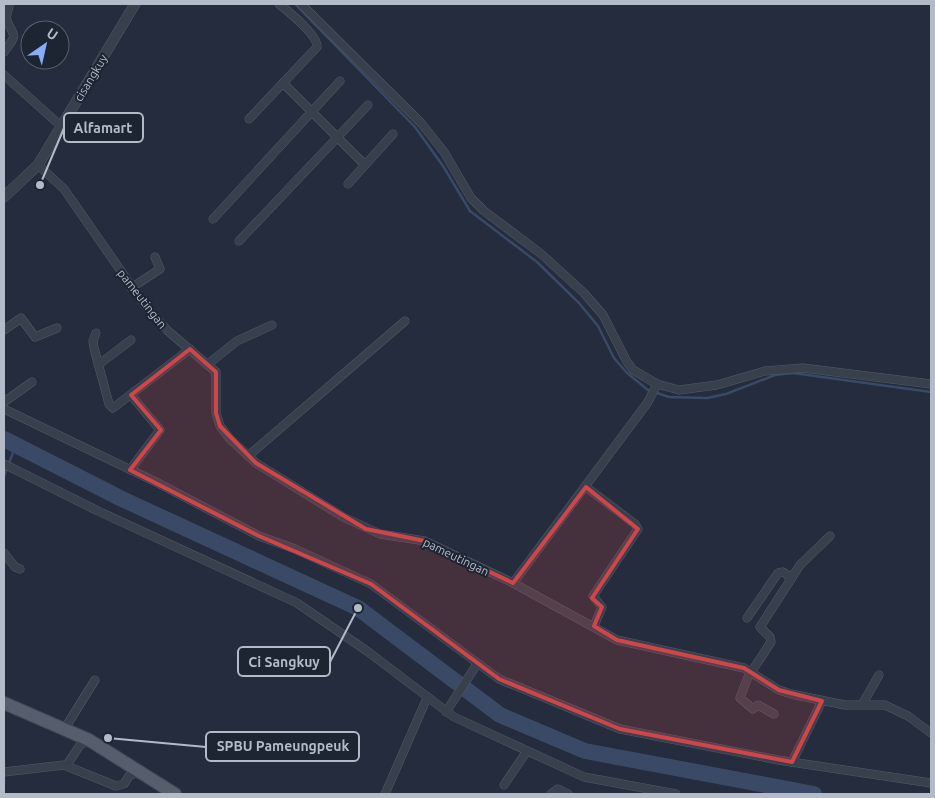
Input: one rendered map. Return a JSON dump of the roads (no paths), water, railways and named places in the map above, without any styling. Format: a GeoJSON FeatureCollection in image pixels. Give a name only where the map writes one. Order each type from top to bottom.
{"type":"FeatureCollection","features":[{"type":"Feature","properties":{"kind":"main road"},"geometry":{"type":"LineString","coordinates":[[4,703],[89,740],[139,771],[158,790],[175,794]]}},
{"type":"Feature","properties":{"kind":"street"},"geometry":{"type":"LineString","coordinates":[[4,52],[15,36],[14,30],[6,18],[9,6],[7,4]]}},
{"type":"Feature","properties":{"kind":"street","name":"cisangkuy"},"geometry":{"type":"LineString","coordinates":[[4,197],[38,165],[135,4]]}},
{"type":"Feature","properties":{"kind":"street"},"geometry":{"type":"LineString","coordinates":[[249,119],[318,44],[308,31],[279,4]]}},
{"type":"Feature","properties":{"kind":"street"},"geometry":{"type":"LineString","coordinates":[[301,4],[421,122],[444,152],[472,198],[484,211],[540,253],[584,293],[603,315],[627,362],[633,370],[655,389],[679,390],[717,385],[765,371],[803,368],[931,384]]}},
{"type":"Feature","properties":{"kind":"street"},"geometry":{"type":"LineString","coordinates":[[4,75],[62,127]]}},
{"type":"Feature","properties":{"kind":"street"},"geometry":{"type":"LineString","coordinates":[[213,219],[340,81]]}},
{"type":"Feature","properties":{"kind":"street"},"geometry":{"type":"LineString","coordinates":[[283,83],[365,165]]}},
{"type":"Feature","properties":{"kind":"street"},"geometry":{"type":"LineString","coordinates":[[239,241],[368,105]]}},
{"type":"Feature","properties":{"kind":"street"},"geometry":{"type":"LineString","coordinates":[[348,184],[394,134]]}},
{"type":"Feature","properties":{"kind":"street","name":"pameutingan"},"geometry":{"type":"LineString","coordinates":[[38,165],[64,189],[131,288],[168,332],[216,372],[216,413],[220,426],[230,439],[248,456],[293,487],[366,529],[380,534],[425,541],[513,583],[617,640],[712,660],[751,672],[779,690],[822,701],[896,709],[931,733]]}},
{"type":"Feature","properties":{"kind":"street"},"geometry":{"type":"LineString","coordinates":[[131,288],[160,269],[155,257]]}},
{"type":"Feature","properties":{"kind":"street"},"geometry":{"type":"LineString","coordinates":[[4,330],[21,318],[34,337],[57,328]]}},
{"type":"Feature","properties":{"kind":"street"},"geometry":{"type":"LineString","coordinates":[[248,456],[405,321]]}},
{"type":"Feature","properties":{"kind":"street"},"geometry":{"type":"LineString","coordinates":[[208,364],[237,341],[272,325]]}},
{"type":"Feature","properties":{"kind":"street"},"geometry":{"type":"LineString","coordinates":[[96,333],[93,341],[111,408],[114,408],[190,350]]}},
{"type":"Feature","properties":{"kind":"street"},"geometry":{"type":"LineString","coordinates":[[98,364],[131,340]]}},
{"type":"Feature","properties":{"kind":"street"},"geometry":{"type":"LineString","coordinates":[[4,402],[32,382]]}},
{"type":"Feature","properties":{"kind":"street"},"geometry":{"type":"LineString","coordinates":[[513,583],[586,487],[655,389]]}},
{"type":"Feature","properties":{"kind":"street"},"geometry":{"type":"LineString","coordinates":[[130,470],[160,430],[131,395]]}},
{"type":"Feature","properties":{"kind":"street"},"geometry":{"type":"LineString","coordinates":[[4,409],[130,470],[259,536],[295,549],[371,584],[475,666],[499,679],[620,728],[792,762],[931,783]]}},
{"type":"Feature","properties":{"kind":"street"},"geometry":{"type":"LineString","coordinates":[[4,464],[98,511],[297,603],[367,651],[427,698],[527,751],[584,777],[676,794]]}},
{"type":"Feature","properties":{"kind":"street"},"geometry":{"type":"LineString","coordinates":[[586,487],[638,528],[593,596],[602,607],[594,626]]}},
{"type":"Feature","properties":{"kind":"street"},"geometry":{"type":"LineString","coordinates":[[774,714],[758,705],[753,708],[740,698],[751,672],[771,642],[770,638],[761,630],[761,624],[800,565],[830,536]]}},
{"type":"Feature","properties":{"kind":"street"},"geometry":{"type":"LineString","coordinates":[[4,552],[16,567],[20,569]]}},
{"type":"Feature","properties":{"kind":"street"},"geometry":{"type":"LineString","coordinates":[[747,618],[778,573],[783,572],[792,578]]}},
{"type":"Feature","properties":{"kind":"street"},"geometry":{"type":"LineString","coordinates":[[447,710],[475,666]]}},
{"type":"Feature","properties":{"kind":"street"},"geometry":{"type":"LineString","coordinates":[[863,704],[879,675]]}},
{"type":"Feature","properties":{"kind":"street"},"geometry":{"type":"LineString","coordinates":[[65,728],[95,680]]}},
{"type":"Feature","properties":{"kind":"street"},"geometry":{"type":"LineString","coordinates":[[385,794],[427,698]]}},
{"type":"Feature","properties":{"kind":"street"},"geometry":{"type":"LineString","coordinates":[[792,762],[822,701]]}},
{"type":"Feature","properties":{"kind":"street"},"geometry":{"type":"LineString","coordinates":[[67,765],[80,745],[89,740]]}},
{"type":"Feature","properties":{"kind":"street"},"geometry":{"type":"LineString","coordinates":[[504,785],[527,751]]}},
{"type":"Feature","properties":{"kind":"street"},"geometry":{"type":"LineString","coordinates":[[4,772],[67,765],[116,786],[124,784],[129,776],[139,771]]}},
{"type":"Feature","properties":{"kind":"street"},"geometry":{"type":"LineString","coordinates":[[551,794],[558,789],[568,794]]}},
{"type":"Feature","properties":{"kind":"waterway"},"geometry":{"type":"LineString","coordinates":[[295,4],[415,127],[443,166],[470,211],[537,262],[579,303],[598,326],[614,358],[627,373],[648,390],[669,397],[707,398],[726,394],[775,375],[793,373],[931,392]]}},
{"type":"Feature","properties":{"kind":"waterway"},"geometry":{"type":"LineString","coordinates":[[4,439],[122,499],[358,608],[500,715],[585,751],[814,794]]}},
{"type":"Feature","properties":{"kind":"waterway"},"geometry":{"type":"LineString","coordinates":[[4,476],[16,445]]}},
{"type":"Feature","properties":{"kind":"place","name":"Alfamart"},"geometry":{"type":"Point","coordinates":[40,185]}},
{"type":"Feature","properties":{"kind":"place","name":"Ci Sangkuy"},"geometry":{"type":"Point","coordinates":[358,608]}},
{"type":"Feature","properties":{"kind":"place","name":"SPBU Pameungpeuk"},"geometry":{"type":"Point","coordinates":[108,738]}}]}
